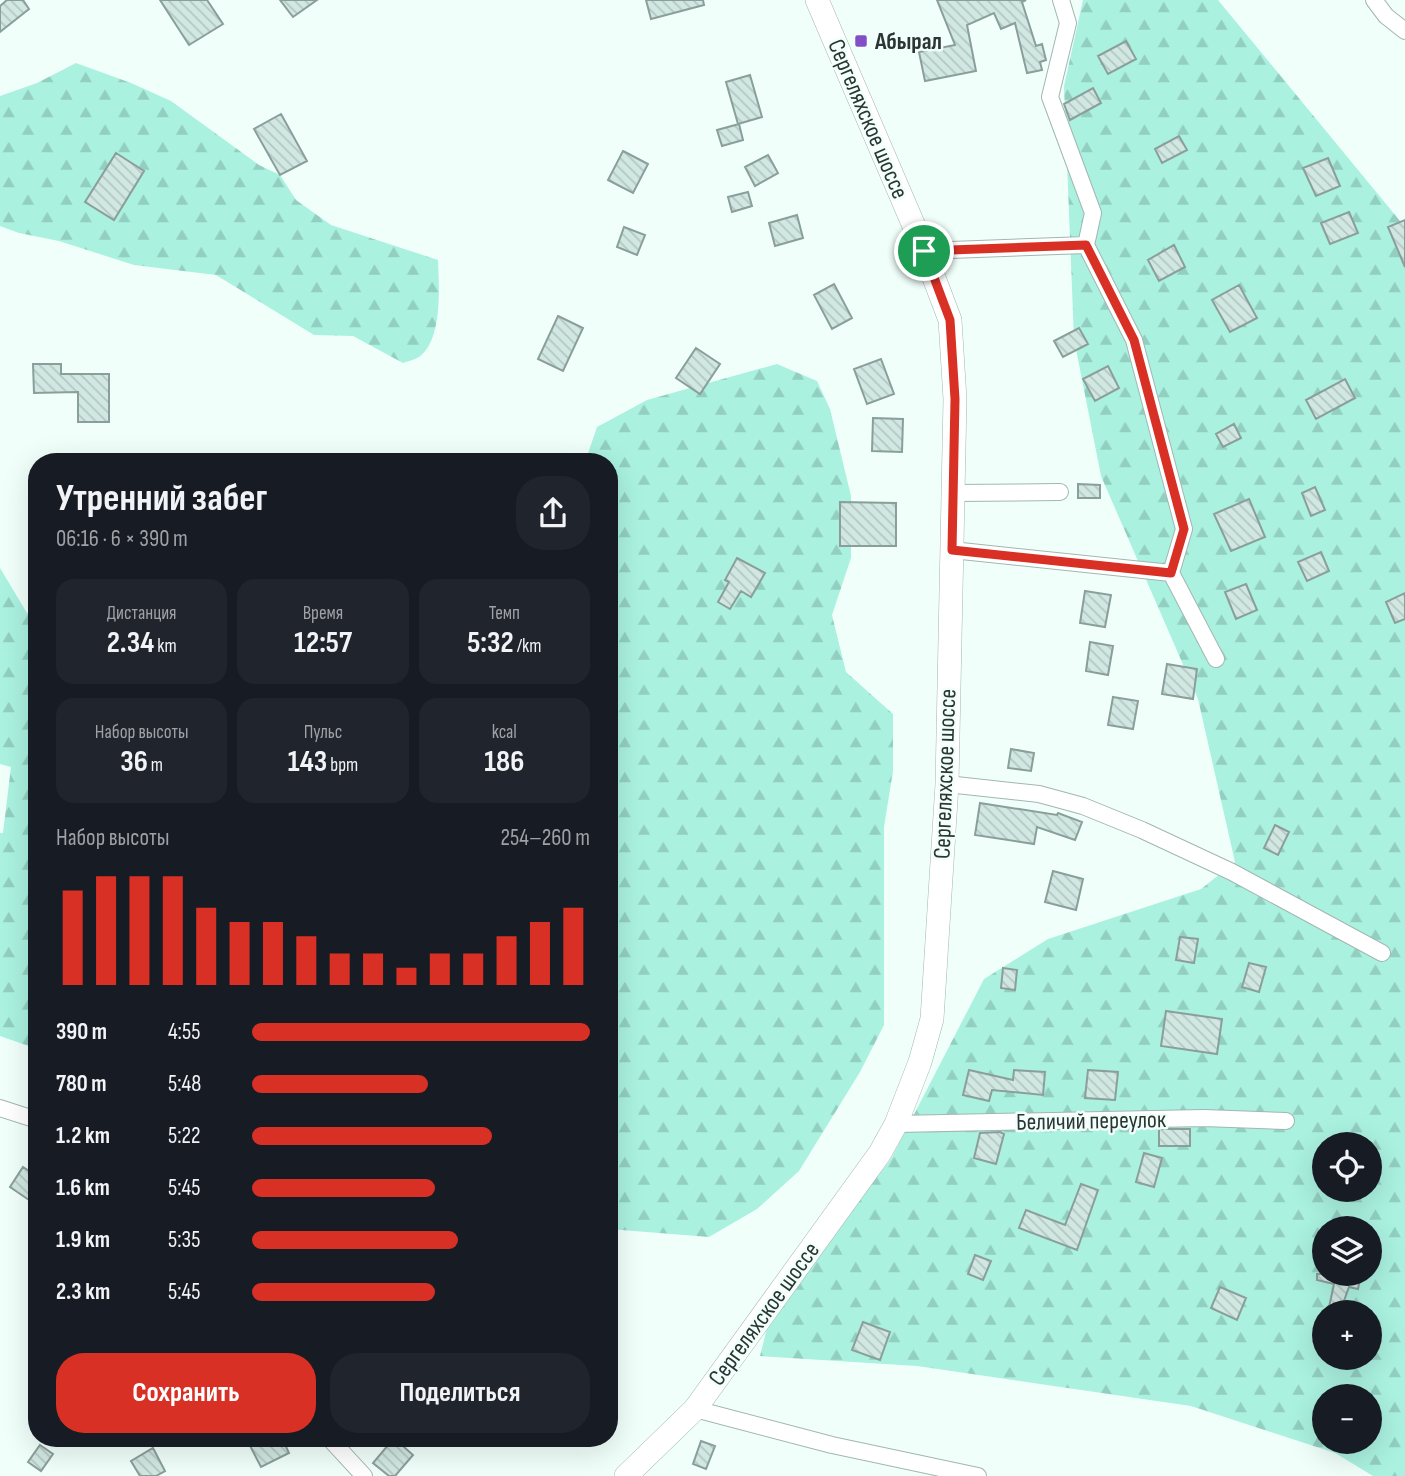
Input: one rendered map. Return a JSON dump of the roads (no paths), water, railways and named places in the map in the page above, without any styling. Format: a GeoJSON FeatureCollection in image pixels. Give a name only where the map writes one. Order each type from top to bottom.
{"type":"FeatureCollection","features":[{"type":"Feature","properties":{"kind":"main road","name":"Сергеляхское шоссе"},"geometry":{"type":"LineString","coordinates":[[626,1476],[695,1409],[880,1153],[896,1124],[920,1062],[932,1019],[947,784],[955,399],[950,320],[924,251],[817,0]]}},
{"type":"Feature","properties":{"kind":"street"},"geometry":{"type":"LineString","coordinates":[[1061,0],[1068,23],[1050,97],[1093,213],[1086,245],[1134,340],[1184,529],[1171,573],[1216,659]]}},
{"type":"Feature","properties":{"kind":"street"},"geometry":{"type":"LineString","coordinates":[[1374,0],[1386,16],[1405,31]]}},
{"type":"Feature","properties":{"kind":"street"},"geometry":{"type":"LineString","coordinates":[[924,251],[1086,245]]}},
{"type":"Feature","properties":{"kind":"street"},"geometry":{"type":"LineString","coordinates":[[953,493],[1060,492]]}},
{"type":"Feature","properties":{"kind":"street"},"geometry":{"type":"LineString","coordinates":[[952,550],[1171,573]]}},
{"type":"Feature","properties":{"kind":"street"},"geometry":{"type":"LineString","coordinates":[[947,784],[1039,794],[1083,806],[1232,872],[1382,953]]}},
{"type":"Feature","properties":{"kind":"street"},"geometry":{"type":"LineString","coordinates":[[0,1108],[28,1117]]}},
{"type":"Feature","properties":{"kind":"street","name":"Беличий переулок"},"geometry":{"type":"LineString","coordinates":[[896,1124],[1204,1118],[1286,1121]]}},
{"type":"Feature","properties":{"kind":"street"},"geometry":{"type":"LineString","coordinates":[[695,1409],[832,1444],[978,1476]]}},
{"type":"Feature","properties":{"kind":"street"},"geometry":{"type":"LineString","coordinates":[[337,1447],[364,1476]]}},
{"type":"Feature","properties":{"kind":"place","name":"Абырал"},"geometry":{"type":"Point","coordinates":[861,41]}}]}
